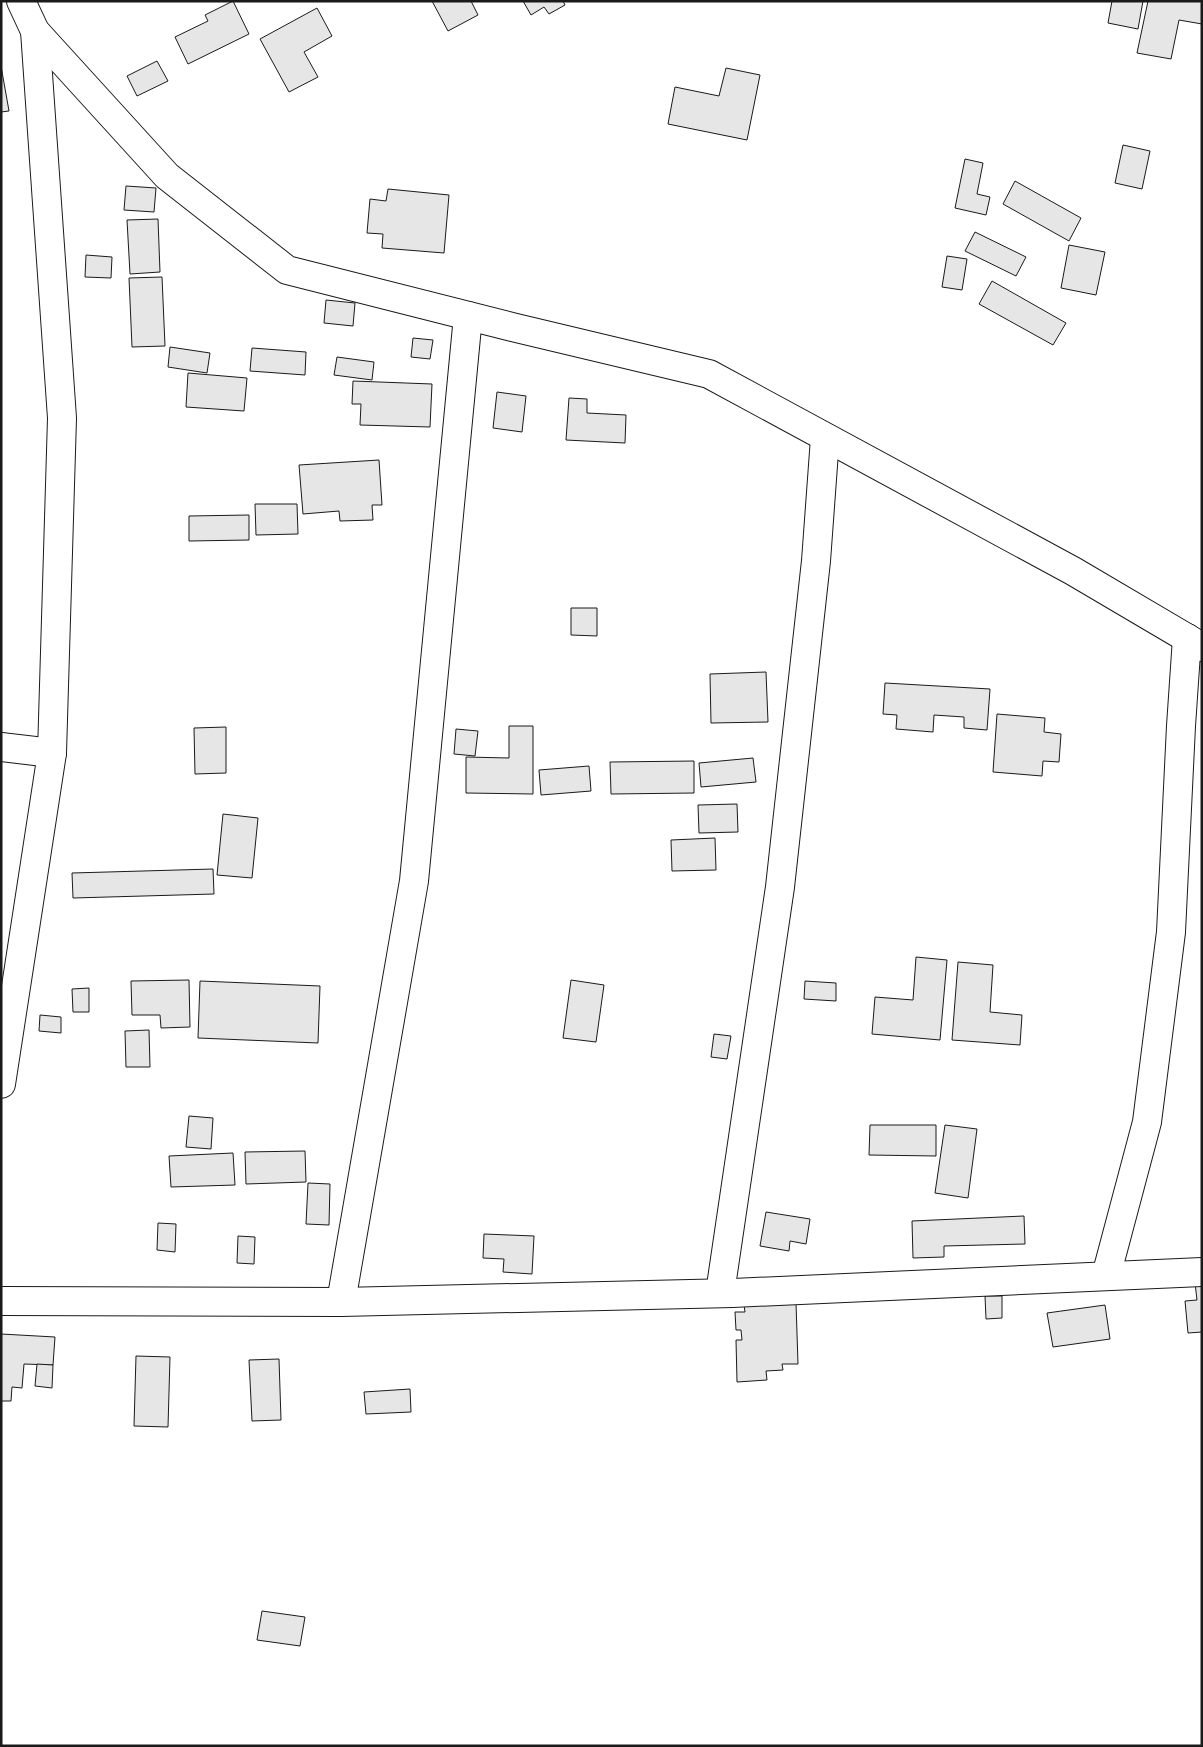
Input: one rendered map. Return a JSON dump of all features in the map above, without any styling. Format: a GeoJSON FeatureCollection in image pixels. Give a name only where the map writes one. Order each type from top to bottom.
{"type":"FeatureCollection","features":[{"type":"Feature","properties":{"kind":"street"},"geometry":{"type":"LineString","coordinates":[[21,1],[35,31],[167,176],[287,270],[709,374],[1073,570],[1195,642],[1181,726],[1171,932],[1147,1122],[1106,1276]]}},
{"type":"Feature","properties":{"kind":"street"},"geometry":{"type":"LineString","coordinates":[[1,1084],[6,1019],[52,752],[62,418],[35,31]]}},
{"type":"Feature","properties":{"kind":"street"},"geometry":{"type":"LineString","coordinates":[[341,1302],[414,881],[468,316]]}},
{"type":"Feature","properties":{"kind":"street"},"geometry":{"type":"LineString","coordinates":[[720,1293],[780,887],[816,561],[825,438]]}},
{"type":"Feature","properties":{"kind":"street"},"geometry":{"type":"LineString","coordinates":[[1,747],[52,752]]}},
{"type":"Feature","properties":{"kind":"street"},"geometry":{"type":"LineString","coordinates":[[1,1301],[341,1302],[720,1293],[1202,1272]]}},
{"type":"Feature","properties":{"kind":"building"},"geometry":{"type":"Polygon","coordinates":[[[233,1],[249,34],[188,64],[175,37],[208,21],[205,15],[233,1]]]}},
{"type":"Feature","properties":{"kind":"building"},"geometry":{"type":"Polygon","coordinates":[[[432,1],[471,1],[478,15],[448,31],[432,1]]]}},
{"type":"Feature","properties":{"kind":"building"},"geometry":{"type":"Polygon","coordinates":[[[523,1],[563,1],[565,5],[549,14],[544,7],[531,15],[523,1]]]}},
{"type":"Feature","properties":{"kind":"building"},"geometry":{"type":"Polygon","coordinates":[[[1112,1],[1143,1],[1138,29],[1108,23],[1112,1]]]}},
{"type":"Feature","properties":{"kind":"building"},"geometry":{"type":"Polygon","coordinates":[[[1148,1],[1202,1],[1202,24],[1179,20],[1171,59],[1137,53],[1148,1]]]}},
{"type":"Feature","properties":{"kind":"building"},"geometry":{"type":"Polygon","coordinates":[[[317,8],[332,36],[304,52],[318,77],[289,92],[260,39],[317,8]]]}},
{"type":"Feature","properties":{"kind":"building"},"geometry":{"type":"Polygon","coordinates":[[[157,61],[168,81],[137,96],[127,76],[157,61]]]}},
{"type":"Feature","properties":{"kind":"building"},"geometry":{"type":"Polygon","coordinates":[[[1,66],[9,111],[1,112],[1,66]]]}},
{"type":"Feature","properties":{"kind":"building"},"geometry":{"type":"Polygon","coordinates":[[[726,68],[760,75],[747,140],[668,124],[675,87],[719,96],[726,68]]]}},
{"type":"Feature","properties":{"kind":"building"},"geometry":{"type":"Polygon","coordinates":[[[1123,145],[1150,151],[1142,189],[1115,183],[1123,145]]]}},
{"type":"Feature","properties":{"kind":"building"},"geometry":{"type":"Polygon","coordinates":[[[965,159],[983,163],[977,194],[990,197],[986,215],[955,208],[965,159]]]}},
{"type":"Feature","properties":{"kind":"building"},"geometry":{"type":"Polygon","coordinates":[[[1015,181],[1081,218],[1069,241],[1003,204],[1015,181]]]}},
{"type":"Feature","properties":{"kind":"building"},"geometry":{"type":"Polygon","coordinates":[[[126,186],[156,188],[154,212],[124,210],[126,186]]]}},
{"type":"Feature","properties":{"kind":"building"},"geometry":{"type":"Polygon","coordinates":[[[388,189],[449,195],[444,253],[382,248],[383,234],[367,233],[370,199],[386,201],[388,189]]]}},
{"type":"Feature","properties":{"kind":"building"},"geometry":{"type":"Polygon","coordinates":[[[158,219],[160,272],[130,274],[127,220],[158,219]]]}},
{"type":"Feature","properties":{"kind":"building"},"geometry":{"type":"Polygon","coordinates":[[[975,232],[1026,257],[1016,276],[965,251],[975,232]]]}},
{"type":"Feature","properties":{"kind":"building"},"geometry":{"type":"Polygon","coordinates":[[[1069,245],[1105,252],[1096,295],[1061,288],[1069,245]]]}},
{"type":"Feature","properties":{"kind":"building"},"geometry":{"type":"Polygon","coordinates":[[[86,255],[112,257],[111,278],[85,277],[86,255]]]}},
{"type":"Feature","properties":{"kind":"building"},"geometry":{"type":"Polygon","coordinates":[[[947,256],[967,259],[962,290],[942,287],[947,256]]]}},
{"type":"Feature","properties":{"kind":"building"},"geometry":{"type":"Polygon","coordinates":[[[162,277],[165,346],[132,347],[129,278],[162,277]]]}},
{"type":"Feature","properties":{"kind":"building"},"geometry":{"type":"Polygon","coordinates":[[[992,281],[1066,323],[1053,345],[979,304],[992,281]]]}},
{"type":"Feature","properties":{"kind":"building"},"geometry":{"type":"Polygon","coordinates":[[[326,300],[355,303],[353,326],[324,323],[326,300]]]}},
{"type":"Feature","properties":{"kind":"building"},"geometry":{"type":"Polygon","coordinates":[[[413,338],[433,340],[430,359],[411,357],[413,338]]]}},
{"type":"Feature","properties":{"kind":"building"},"geometry":{"type":"Polygon","coordinates":[[[170,347],[210,353],[207,373],[168,367],[170,347]]]}},
{"type":"Feature","properties":{"kind":"building"},"geometry":{"type":"Polygon","coordinates":[[[252,348],[306,352],[305,375],[250,371],[252,348]]]}},
{"type":"Feature","properties":{"kind":"building"},"geometry":{"type":"Polygon","coordinates":[[[337,357],[374,362],[372,380],[334,375],[337,357]]]}},
{"type":"Feature","properties":{"kind":"building"},"geometry":{"type":"Polygon","coordinates":[[[188,373],[247,378],[244,411],[186,407],[188,373]]]}},
{"type":"Feature","properties":{"kind":"building"},"geometry":{"type":"Polygon","coordinates":[[[353,381],[432,384],[430,427],[360,425],[361,404],[352,404],[353,381]]]}},
{"type":"Feature","properties":{"kind":"building"},"geometry":{"type":"Polygon","coordinates":[[[497,392],[526,396],[522,432],[493,428],[497,392]]]}},
{"type":"Feature","properties":{"kind":"building"},"geometry":{"type":"Polygon","coordinates":[[[569,398],[587,399],[587,413],[626,415],[625,443],[566,440],[569,398]]]}},
{"type":"Feature","properties":{"kind":"building"},"geometry":{"type":"Polygon","coordinates":[[[379,460],[382,505],[372,505],[373,520],[340,521],[339,511],[303,514],[299,465],[379,460]]]}},
{"type":"Feature","properties":{"kind":"building"},"geometry":{"type":"Polygon","coordinates":[[[255,504],[297,504],[298,534],[256,535],[255,504]]]}},
{"type":"Feature","properties":{"kind":"building"},"geometry":{"type":"Polygon","coordinates":[[[249,515],[249,540],[189,541],[189,516],[249,515]]]}},
{"type":"Feature","properties":{"kind":"building"},"geometry":{"type":"Polygon","coordinates":[[[571,608],[597,608],[597,636],[571,635],[571,608]]]}},
{"type":"Feature","properties":{"kind":"building"},"geometry":{"type":"Polygon","coordinates":[[[766,672],[768,722],[711,723],[710,674],[766,672]]]}},
{"type":"Feature","properties":{"kind":"building"},"geometry":{"type":"Polygon","coordinates":[[[885,683],[990,689],[987,730],[964,728],[964,717],[934,715],[933,732],[896,729],[897,715],[883,714],[885,683]]]}},
{"type":"Feature","properties":{"kind":"building"},"geometry":{"type":"Polygon","coordinates":[[[997,714],[1045,718],[1044,732],[1061,734],[1059,762],[1043,761],[1042,776],[993,772],[997,714]]]}},
{"type":"Feature","properties":{"kind":"building"},"geometry":{"type":"Polygon","coordinates":[[[509,726],[533,726],[533,794],[466,793],[466,757],[509,758],[509,726]]]}},
{"type":"Feature","properties":{"kind":"building"},"geometry":{"type":"Polygon","coordinates":[[[226,727],[226,773],[195,774],[194,728],[226,727]]]}},
{"type":"Feature","properties":{"kind":"building"},"geometry":{"type":"Polygon","coordinates":[[[456,729],[478,731],[475,756],[454,754],[456,729]]]}},
{"type":"Feature","properties":{"kind":"building"},"geometry":{"type":"Polygon","coordinates":[[[753,758],[756,782],[701,787],[699,763],[753,758]]]}},
{"type":"Feature","properties":{"kind":"building"},"geometry":{"type":"Polygon","coordinates":[[[694,761],[694,793],[611,794],[610,762],[694,761]]]}},
{"type":"Feature","properties":{"kind":"building"},"geometry":{"type":"Polygon","coordinates":[[[589,766],[591,791],[541,795],[539,770],[589,766]]]}},
{"type":"Feature","properties":{"kind":"building"},"geometry":{"type":"Polygon","coordinates":[[[737,804],[738,832],[699,833],[698,805],[737,804]]]}},
{"type":"Feature","properties":{"kind":"building"},"geometry":{"type":"Polygon","coordinates":[[[223,814],[258,818],[252,878],[217,875],[223,814]]]}},
{"type":"Feature","properties":{"kind":"building"},"geometry":{"type":"Polygon","coordinates":[[[715,838],[716,870],[672,871],[671,840],[715,838]]]}},
{"type":"Feature","properties":{"kind":"building"},"geometry":{"type":"Polygon","coordinates":[[[213,869],[214,894],[73,898],[72,873],[213,869]]]}},
{"type":"Feature","properties":{"kind":"building"},"geometry":{"type":"Polygon","coordinates":[[[916,957],[947,960],[940,1040],[872,1034],[875,997],[913,1000],[916,957]]]}},
{"type":"Feature","properties":{"kind":"building"},"geometry":{"type":"Polygon","coordinates":[[[958,962],[993,965],[990,1012],[1022,1015],[1020,1045],[952,1040],[958,962]]]}},
{"type":"Feature","properties":{"kind":"building"},"geometry":{"type":"Polygon","coordinates":[[[189,980],[190,1027],[161,1028],[160,1015],[132,1015],[131,981],[189,980]]]}},
{"type":"Feature","properties":{"kind":"building"},"geometry":{"type":"Polygon","coordinates":[[[571,980],[604,985],[596,1042],[563,1038],[571,980]]]}},
{"type":"Feature","properties":{"kind":"building"},"geometry":{"type":"Polygon","coordinates":[[[200,981],[320,986],[318,1043],[198,1038],[200,981]]]}},
{"type":"Feature","properties":{"kind":"building"},"geometry":{"type":"Polygon","coordinates":[[[805,981],[836,983],[836,1001],[804,999],[805,981]]]}},
{"type":"Feature","properties":{"kind":"building"},"geometry":{"type":"Polygon","coordinates":[[[89,988],[89,1012],[73,1012],[72,989],[89,988]]]}},
{"type":"Feature","properties":{"kind":"building"},"geometry":{"type":"Polygon","coordinates":[[[40,1015],[61,1017],[61,1033],[39,1031],[40,1015]]]}},
{"type":"Feature","properties":{"kind":"building"},"geometry":{"type":"Polygon","coordinates":[[[149,1030],[150,1067],[126,1067],[125,1031],[149,1030]]]}},
{"type":"Feature","properties":{"kind":"building"},"geometry":{"type":"Polygon","coordinates":[[[714,1034],[731,1036],[727,1059],[711,1057],[714,1034]]]}},
{"type":"Feature","properties":{"kind":"building"},"geometry":{"type":"Polygon","coordinates":[[[189,1116],[213,1118],[211,1149],[186,1147],[189,1116]]]}},
{"type":"Feature","properties":{"kind":"building"},"geometry":{"type":"Polygon","coordinates":[[[870,1125],[936,1125],[936,1156],[869,1155],[870,1125]]]}},
{"type":"Feature","properties":{"kind":"building"},"geometry":{"type":"Polygon","coordinates":[[[945,1125],[977,1129],[968,1198],[935,1193],[945,1125]]]}},
{"type":"Feature","properties":{"kind":"building"},"geometry":{"type":"Polygon","coordinates":[[[305,1151],[306,1182],[246,1184],[245,1152],[305,1151]]]}},
{"type":"Feature","properties":{"kind":"building"},"geometry":{"type":"Polygon","coordinates":[[[233,1153],[235,1185],[171,1187],[169,1156],[233,1153]]]}},
{"type":"Feature","properties":{"kind":"building"},"geometry":{"type":"Polygon","coordinates":[[[308,1183],[330,1184],[329,1225],[306,1224],[308,1183]]]}},
{"type":"Feature","properties":{"kind":"building"},"geometry":{"type":"Polygon","coordinates":[[[766,1212],[810,1219],[806,1244],[790,1241],[789,1251],[760,1246],[766,1212]]]}},
{"type":"Feature","properties":{"kind":"building"},"geometry":{"type":"Polygon","coordinates":[[[1024,1216],[1025,1244],[944,1246],[944,1257],[913,1258],[912,1221],[1024,1216]]]}},
{"type":"Feature","properties":{"kind":"building"},"geometry":{"type":"Polygon","coordinates":[[[158,1223],[176,1224],[175,1252],[157,1250],[158,1223]]]}},
{"type":"Feature","properties":{"kind":"building"},"geometry":{"type":"Polygon","coordinates":[[[484,1234],[534,1236],[532,1274],[503,1272],[504,1259],[483,1258],[484,1234]]]}},
{"type":"Feature","properties":{"kind":"building"},"geometry":{"type":"Polygon","coordinates":[[[238,1236],[255,1237],[254,1264],[237,1263],[238,1236]]]}},
{"type":"Feature","properties":{"kind":"building"},"geometry":{"type":"Polygon","coordinates":[[[1195,1283],[1202,1283],[1202,1332],[1188,1333],[1185,1301],[1197,1300],[1195,1283]]]}},
{"type":"Feature","properties":{"kind":"building"},"geometry":{"type":"Polygon","coordinates":[[[985,1296],[1002,1296],[1002,1318],[986,1319],[985,1296]]]}},
{"type":"Feature","properties":{"kind":"building"},"geometry":{"type":"Polygon","coordinates":[[[796,1303],[798,1364],[782,1364],[783,1370],[766,1371],[767,1380],[737,1382],[736,1340],[742,1340],[741,1330],[736,1330],[735,1312],[745,1312],[744,1305],[796,1303]]]}},
{"type":"Feature","properties":{"kind":"building"},"geometry":{"type":"Polygon","coordinates":[[[1105,1305],[1110,1339],[1053,1347],[1047,1313],[1105,1305]]]}},
{"type":"Feature","properties":{"kind":"building"},"geometry":{"type":"Polygon","coordinates":[[[1,1334],[55,1337],[53,1365],[24,1364],[22,1388],[12,1387],[11,1401],[1,1401],[1,1334]]]}},
{"type":"Feature","properties":{"kind":"building"},"geometry":{"type":"Polygon","coordinates":[[[136,1356],[170,1357],[168,1427],[134,1426],[136,1356]]]}},
{"type":"Feature","properties":{"kind":"building"},"geometry":{"type":"Polygon","coordinates":[[[279,1359],[281,1420],[252,1421],[249,1360],[279,1359]]]}},
{"type":"Feature","properties":{"kind":"building"},"geometry":{"type":"Polygon","coordinates":[[[37,1364],[53,1365],[52,1388],[35,1386],[37,1364]]]}},
{"type":"Feature","properties":{"kind":"building"},"geometry":{"type":"Polygon","coordinates":[[[410,1389],[411,1412],[366,1414],[364,1392],[410,1389]]]}},
{"type":"Feature","properties":{"kind":"building"},"geometry":{"type":"Polygon","coordinates":[[[262,1611],[305,1617],[300,1646],[257,1640],[262,1611]]]}}]}
